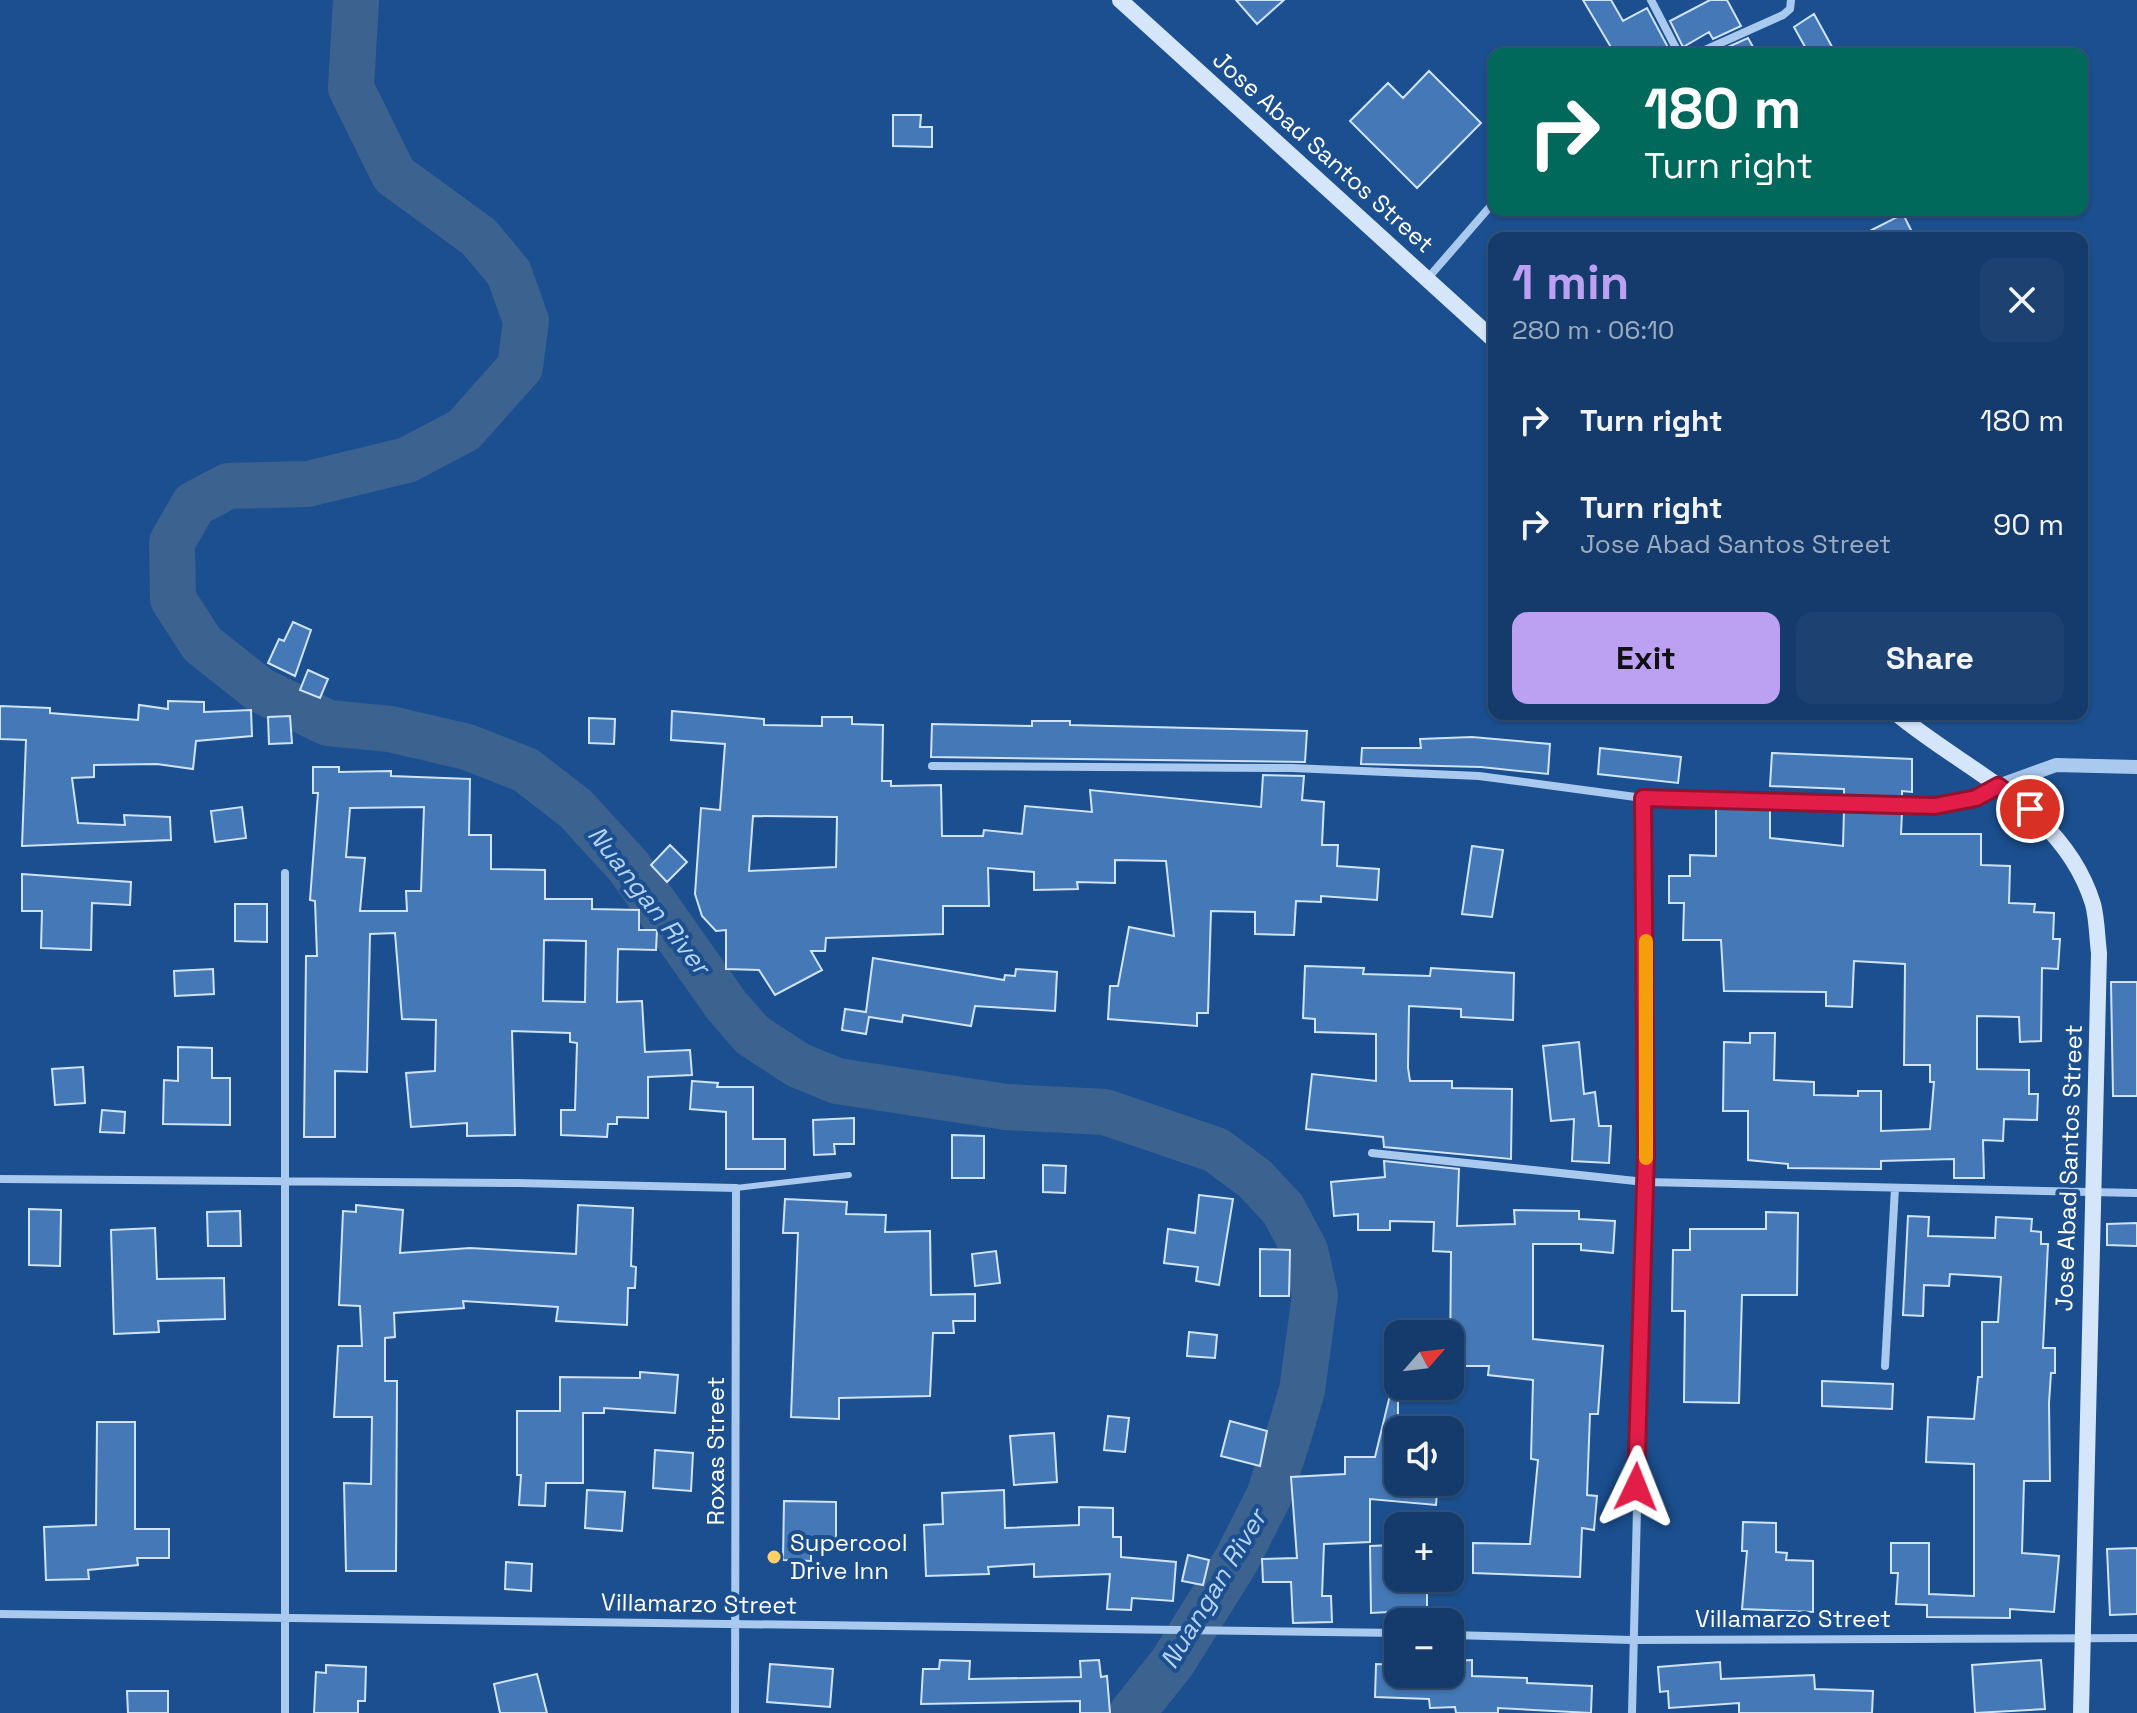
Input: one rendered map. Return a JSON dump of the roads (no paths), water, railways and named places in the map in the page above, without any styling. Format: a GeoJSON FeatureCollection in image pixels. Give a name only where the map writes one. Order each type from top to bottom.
{"type":"FeatureCollection","features":[{"type":"Feature","properties":{"kind":"main road","name":"Jose Abad Santos Street"},"geometry":{"type":"LineString","coordinates":[[1120,0],[1488,334]]}},
{"type":"Feature","properties":{"kind":"main road","name":"Jose Abad Santos Street"},"geometry":{"type":"LineString","coordinates":[[1905,720],[2030,809],[2063,846],[2080,871],[2094,906],[2099,953],[2081,1713]]}},
{"type":"Feature","properties":{"kind":"street"},"geometry":{"type":"LineString","coordinates":[[1651,0],[1676,48]]}},
{"type":"Feature","properties":{"kind":"street"},"geometry":{"type":"LineString","coordinates":[[1709,48],[1783,15],[1790,9],[1791,0]]}},
{"type":"Feature","properties":{"kind":"street"},"geometry":{"type":"LineString","coordinates":[[1428,278],[1488,209]]}},
{"type":"Feature","properties":{"kind":"street"},"geometry":{"type":"LineString","coordinates":[[932,766],[1292,768],[1479,776],[1643,798],[1935,806],[1976,798],[1998,786],[2056,765],[2137,767]]}},
{"type":"Feature","properties":{"kind":"street"},"geometry":{"type":"LineString","coordinates":[[1632,1713],[1645,1182],[1643,798]]}},
{"type":"Feature","properties":{"kind":"street"},"geometry":{"type":"LineString","coordinates":[[285,873],[285,1713]]}},
{"type":"Feature","properties":{"kind":"street"},"geometry":{"type":"LineString","coordinates":[[1372,1153],[1645,1182],[2137,1193]]}},
{"type":"Feature","properties":{"kind":"street"},"geometry":{"type":"LineString","coordinates":[[0,1179],[736,1188]]}},
{"type":"Feature","properties":{"kind":"street","name":"Roxas Street"},"geometry":{"type":"LineString","coordinates":[[735,1713],[736,1188]]}},
{"type":"Feature","properties":{"kind":"street"},"geometry":{"type":"LineString","coordinates":[[1885,1366],[1895,1188]]}},
{"type":"Feature","properties":{"kind":"street","name":"Villamarzo Street"},"geometry":{"type":"LineString","coordinates":[[0,1614],[1384,1633]]}},
{"type":"Feature","properties":{"kind":"street","name":"Villamarzo Street"},"geometry":{"type":"LineString","coordinates":[[1464,1635],[1632,1640],[2137,1638]]}},
{"type":"Feature","properties":{"kind":"lane"},"geometry":{"type":"LineString","coordinates":[[736,1188],[849,1175]]}},
{"type":"Feature","properties":{"kind":"waterway","name":"Nuangan River"},"geometry":{"type":"LineString","coordinates":[[356,0],[351,88],[394,175],[479,237],[509,273],[526,321],[520,367],[464,430],[407,460],[308,484],[228,486],[194,504],[172,542],[173,599],[202,644],[260,690],[328,723],[390,729],[467,747],[526,770],[576,809],[629,867],[726,1005],[752,1035],[798,1065],[837,1081],[1006,1107],[1105,1112],[1216,1150],[1255,1179],[1283,1209],[1305,1250],[1315,1295],[1302,1390],[1288,1438],[1269,1496],[1236,1561],[1172,1663],[1132,1713]]}},
{"type":"Feature","properties":{"kind":"place","name":"Supercool Drive Inn"},"geometry":{"type":"Point","coordinates":[774,1557]}}]}
